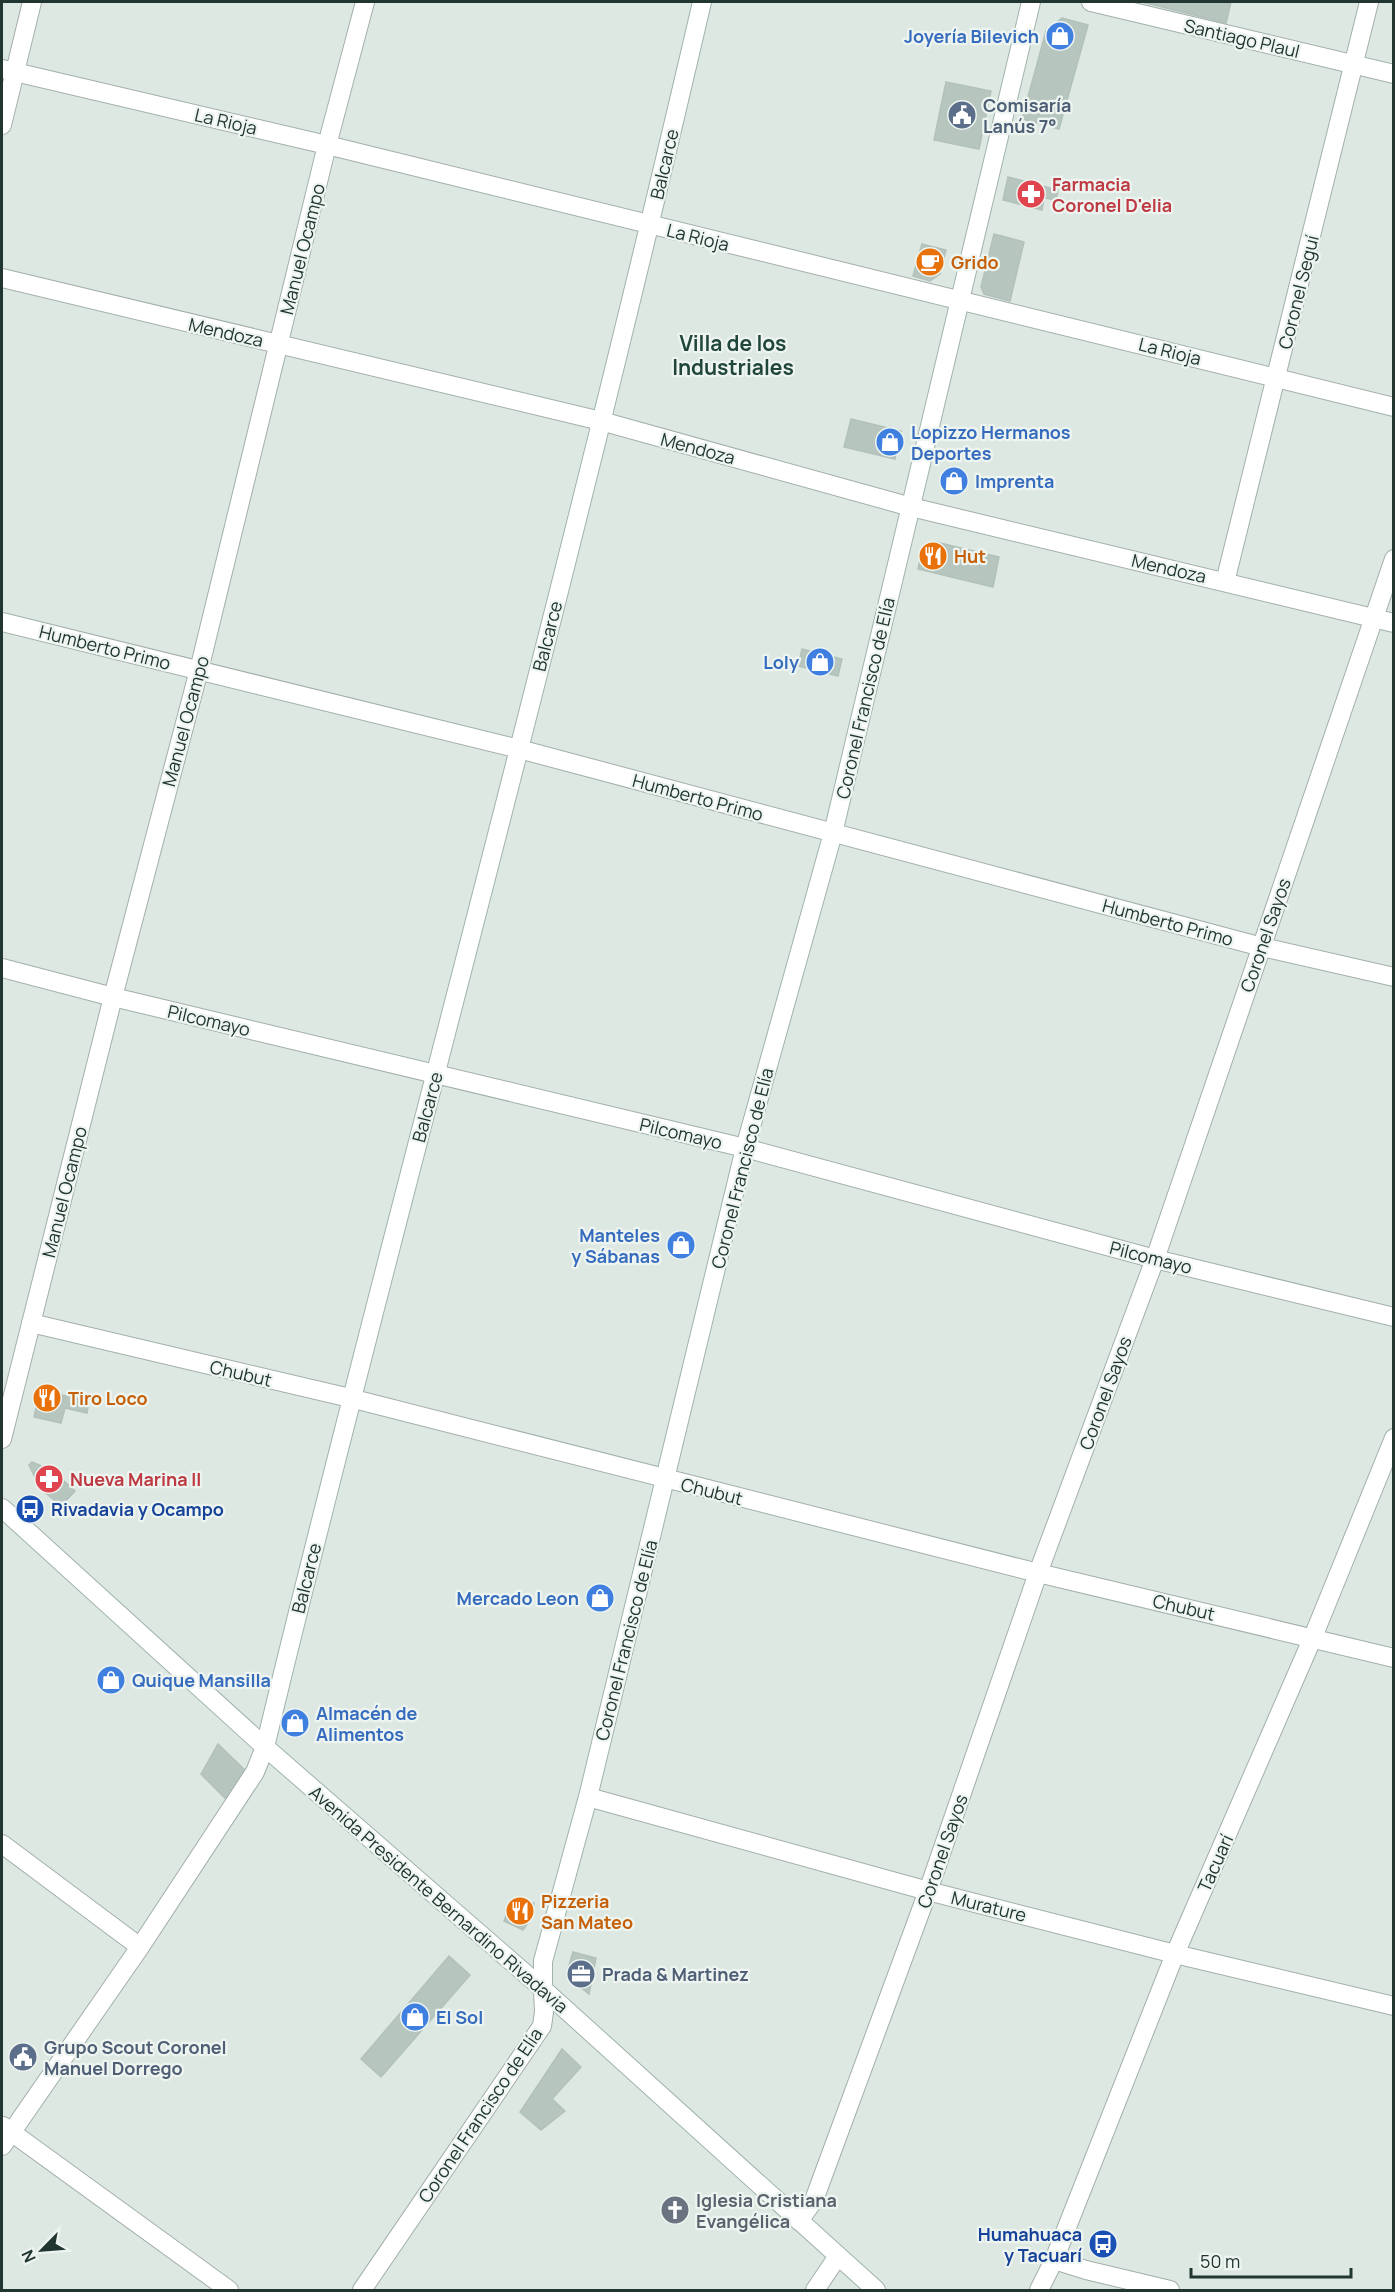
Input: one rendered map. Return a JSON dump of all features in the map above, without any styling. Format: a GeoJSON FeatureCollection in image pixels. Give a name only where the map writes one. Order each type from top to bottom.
{"type":"FeatureCollection","features":[{"type":"Feature","properties":{"kind":"street"},"geometry":{"type":"LineString","coordinates":[[2,125],[8,70],[32,2]]}},
{"type":"Feature","properties":{"kind":"street","name":"Manuel Ocampo"},"geometry":{"type":"LineString","coordinates":[[2,1439],[112,997],[199,670],[327,145],[365,2]]}},
{"type":"Feature","properties":{"kind":"street","name":"Balcarce"},"geometry":{"type":"LineString","coordinates":[[5,2135],[140,1947],[255,1772],[265,1747],[350,1398],[436,1075],[519,749],[650,225],[702,2]]}},
{"type":"Feature","properties":{"kind":"street","name":"Coronel Francisco de Elía"},"geometry":{"type":"LineString","coordinates":[[362,2290],[542,2026],[543,1961],[588,1797],[745,1148],[833,833],[958,299],[1031,2]]}},
{"type":"Feature","properties":{"kind":"street","name":"Santiago Plaul"},"geometry":{"type":"LineString","coordinates":[[1091,2],[1394,74]]}},
{"type":"Feature","properties":{"kind":"street","name":"Coronel Seguí"},"geometry":{"type":"LineString","coordinates":[[1225,582],[1369,2]]}},
{"type":"Feature","properties":{"kind":"street","name":"La Rioja"},"geometry":{"type":"LineString","coordinates":[[8,70],[327,145],[1394,406]]}},
{"type":"Feature","properties":{"kind":"street","name":"Mendoza"},"geometry":{"type":"LineString","coordinates":[[2,278],[601,421],[911,507],[1394,623]]}},
{"type":"Feature","properties":{"kind":"street","name":"Coronel Sayos"},"geometry":{"type":"LineString","coordinates":[[800,2221],[814,2200],[928,1891],[1038,1573],[1155,1259],[1394,560]]}},
{"type":"Feature","properties":{"kind":"street","name":"Humberto Primo"},"geometry":{"type":"LineString","coordinates":[[2,622],[519,749],[1262,947],[1394,977]]}},
{"type":"Feature","properties":{"kind":"street","name":"Pilcomayo"},"geometry":{"type":"LineString","coordinates":[[2,969],[745,1148],[1155,1259],[1394,1317]]}},
{"type":"Feature","properties":{"kind":"street","name":"Chubut"},"geometry":{"type":"LineString","coordinates":[[31,1323],[350,1398],[665,1480],[1038,1573],[1394,1658]]}},
{"type":"Feature","properties":{"kind":"street","name":"Tacuarí"},"geometry":{"type":"LineString","coordinates":[[1040,2290],[1054,2260],[1175,1954],[1313,1637],[1394,1437]]}},
{"type":"Feature","properties":{"kind":"street","name":"Avenida Presidente Bernardino Rivadavia"},"geometry":{"type":"LineString","coordinates":[[2,1508],[265,1747],[543,1989],[876,2290]]}},
{"type":"Feature","properties":{"kind":"street","name":"Murature"},"geometry":{"type":"LineString","coordinates":[[588,1797],[928,1891],[1175,1954],[1394,2006]]}},
{"type":"Feature","properties":{"kind":"street"},"geometry":{"type":"LineString","coordinates":[[2,1844],[140,1947]]}},
{"type":"Feature","properties":{"kind":"street"},"geometry":{"type":"LineString","coordinates":[[5,2135],[229,2290]]}},
{"type":"Feature","properties":{"kind":"street"},"geometry":{"type":"LineString","coordinates":[[815,2290],[838,2256]]}},
{"type":"Feature","properties":{"kind":"street"},"geometry":{"type":"LineString","coordinates":[[1054,2260],[1170,2290]]}},
{"type":"Feature","properties":{"kind":"building"},"geometry":{"type":"Polygon","coordinates":[[[1142,2],[1231,2],[1226,23],[1142,2]]]}},
{"type":"Feature","properties":{"kind":"building"},"geometry":{"type":"Polygon","coordinates":[[[1062,18],[1088,25],[1059,129],[1022,119],[1046,31],[1062,18]]]}},
{"type":"Feature","properties":{"kind":"building","name":"Comisaría Lanús 7°"},"geometry":{"type":"Polygon","coordinates":[[[946,82],[991,91],[979,149],[934,140],[946,82]]]}},
{"type":"Feature","properties":{"kind":"building","name":"Farmacia Coronel D'elia"},"geometry":{"type":"Polygon","coordinates":[[[1008,177],[1058,190],[1056,200],[1044,198],[1042,210],[1003,200],[1008,177]]]}},
{"type":"Feature","properties":{"kind":"building"},"geometry":{"type":"Polygon","coordinates":[[[994,234],[1024,242],[1010,301],[984,294],[981,287],[994,234]]]}},
{"type":"Feature","properties":{"kind":"building","name":"Grido"},"geometry":{"type":"Polygon","coordinates":[[[922,244],[946,250],[940,274],[930,281],[913,276],[922,244]]]}},
{"type":"Feature","properties":{"kind":"building"},"geometry":{"type":"Polygon","coordinates":[[[851,419],[901,431],[895,459],[844,447],[851,419]]]}},
{"type":"Feature","properties":{"kind":"building"},"geometry":{"type":"Polygon","coordinates":[[[936,542],[999,557],[993,587],[918,569],[921,555],[936,542]]]}},
{"type":"Feature","properties":{"kind":"building","name":"Loly"},"geometry":{"type":"Polygon","coordinates":[[[802,649],[842,659],[838,676],[798,666],[802,649]]]}},
{"type":"Feature","properties":{"kind":"building"},"geometry":{"type":"Polygon","coordinates":[[[40,1390],[89,1401],[87,1413],[65,1408],[61,1423],[34,1417],[40,1390]]]}},
{"type":"Feature","properties":{"kind":"building","name":"Nueva Marina II"},"geometry":{"type":"Polygon","coordinates":[[[32,1462],[53,1471],[75,1491],[61,1506],[40,1488],[29,1465],[32,1462]]]}},
{"type":"Feature","properties":{"kind":"building"},"geometry":{"type":"Polygon","coordinates":[[[218,1744],[246,1771],[227,1800],[201,1774],[218,1744]]]}},
{"type":"Feature","properties":{"kind":"building","name":"Pizzeria San Mateo"},"geometry":{"type":"Polygon","coordinates":[[[534,1903],[532,1917],[523,1930],[504,1921],[510,1905],[534,1903]]]}},
{"type":"Feature","properties":{"kind":"building","name":"Prada & Martinez"},"geometry":{"type":"Polygon","coordinates":[[[573,1952],[596,1958],[589,1994],[572,1980],[568,1969],[573,1952]]]}},
{"type":"Feature","properties":{"kind":"building","name":"El Sol"},"geometry":{"type":"Polygon","coordinates":[[[449,1956],[470,1975],[381,2077],[361,2059],[449,1956]]]}},
{"type":"Feature","properties":{"kind":"building"},"geometry":{"type":"Polygon","coordinates":[[[562,2049],[581,2067],[552,2099],[565,2111],[541,2130],[520,2112],[562,2049]]]}},
{"type":"Feature","properties":{"kind":"place","name":"Joyería Bilevich"},"geometry":{"type":"Point","coordinates":[1060,36]}},
{"type":"Feature","properties":{"kind":"place","name":"Comisaría Lanús 7°"},"geometry":{"type":"Point","coordinates":[962,115]}},
{"type":"Feature","properties":{"kind":"place","name":"Farmacia Coronel D'elia"},"geometry":{"type":"Point","coordinates":[1031,194]}},
{"type":"Feature","properties":{"kind":"place","name":"Grido"},"geometry":{"type":"Point","coordinates":[930,262]}},
{"type":"Feature","properties":{"kind":"place","name":"Lopizzo Hermanos Deportes"},"geometry":{"type":"Point","coordinates":[890,442]}},
{"type":"Feature","properties":{"kind":"place","name":"Imprenta"},"geometry":{"type":"Point","coordinates":[954,481]}},
{"type":"Feature","properties":{"kind":"place","name":"Hut"},"geometry":{"type":"Point","coordinates":[933,556]}},
{"type":"Feature","properties":{"kind":"place","name":"Loly"},"geometry":{"type":"Point","coordinates":[820,662]}},
{"type":"Feature","properties":{"kind":"place","name":"Manteles y Sábanas"},"geometry":{"type":"Point","coordinates":[681,1245]}},
{"type":"Feature","properties":{"kind":"place","name":"Tiro Loco"},"geometry":{"type":"Point","coordinates":[47,1398]}},
{"type":"Feature","properties":{"kind":"place","name":"Nueva Marina II"},"geometry":{"type":"Point","coordinates":[49,1479]}},
{"type":"Feature","properties":{"kind":"place","name":"Rivadavia y Ocampo"},"geometry":{"type":"Point","coordinates":[30,1509]}},
{"type":"Feature","properties":{"kind":"place","name":"Mercado Leon"},"geometry":{"type":"Point","coordinates":[600,1598]}},
{"type":"Feature","properties":{"kind":"place","name":"Quique Mansilla"},"geometry":{"type":"Point","coordinates":[111,1680]}},
{"type":"Feature","properties":{"kind":"place","name":"Almacén de Alimentos"},"geometry":{"type":"Point","coordinates":[295,1723]}},
{"type":"Feature","properties":{"kind":"place","name":"Pizzeria San Mateo"},"geometry":{"type":"Point","coordinates":[520,1911]}},
{"type":"Feature","properties":{"kind":"place","name":"Prada & Martinez"},"geometry":{"type":"Point","coordinates":[581,1974]}},
{"type":"Feature","properties":{"kind":"place","name":"El Sol"},"geometry":{"type":"Point","coordinates":[415,2017]}},
{"type":"Feature","properties":{"kind":"place","name":"Grupo Scout Coronel Manuel Dorrego"},"geometry":{"type":"Point","coordinates":[23,2057]}},
{"type":"Feature","properties":{"kind":"place","name":"Iglesia Cristiana Evangélica"},"geometry":{"type":"Point","coordinates":[675,2210]}},
{"type":"Feature","properties":{"kind":"place","name":"Humahuaca y Tacuarí"},"geometry":{"type":"Point","coordinates":[1103,2244]}},
{"type":"Feature","properties":{"kind":"district","name":"Villa de los Industriales"},"geometry":{"type":"Point","coordinates":[733,355]}}]}
